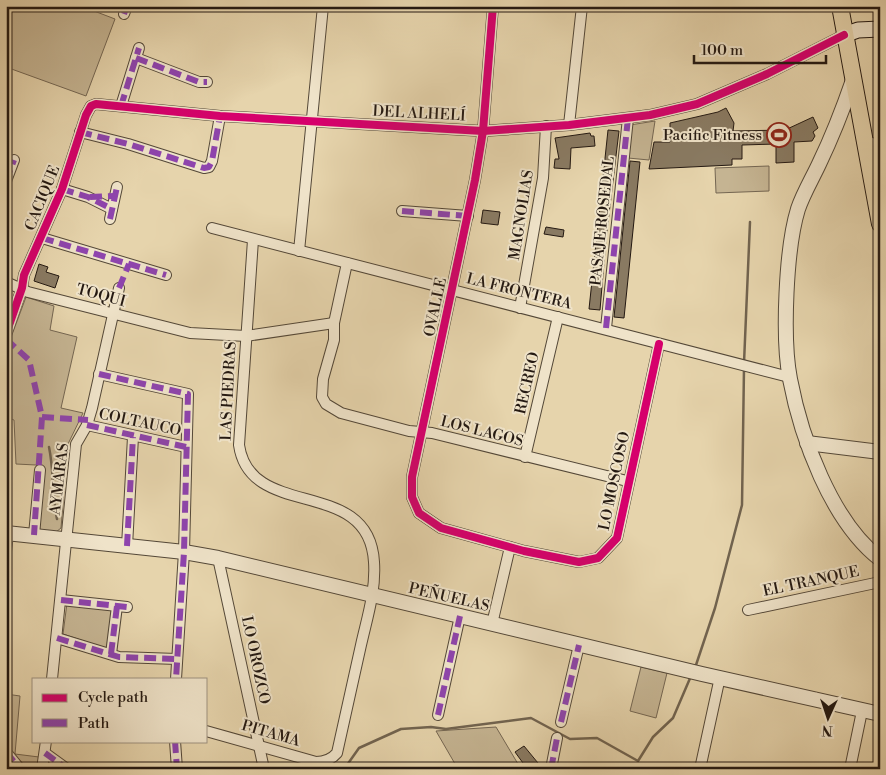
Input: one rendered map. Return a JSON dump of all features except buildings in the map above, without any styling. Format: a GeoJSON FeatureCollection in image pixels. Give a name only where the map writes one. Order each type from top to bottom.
{"type":"FeatureCollection","features":[{"type":"Feature","properties":{"kind":"main road"},"geometry":{"type":"LineString","coordinates":[[840,6],[876,144],[880,185]]}},
{"type":"Feature","properties":{"kind":"main road"},"geometry":{"type":"LineString","coordinates":[[846,6],[847,34],[853,80],[880,224]]}},
{"type":"Feature","properties":{"kind":"main road"},"geometry":{"type":"LineString","coordinates":[[847,34],[858,30],[880,29]]}},
{"type":"Feature","properties":{"kind":"street"},"geometry":{"type":"LineString","coordinates":[[299,251],[311,121],[314,116],[323,6]]}},
{"type":"Feature","properties":{"kind":"street","name":"OVALLE"},"geometry":{"type":"LineString","coordinates":[[493,6],[483,130],[468,216],[411,486],[412,497],[419,513],[441,528],[510,548]]}},
{"type":"Feature","properties":{"kind":"street"},"geometry":{"type":"LineString","coordinates":[[569,125],[582,6]]}},
{"type":"Feature","properties":{"kind":"street","name":"DEL ALHELÍ"},"geometry":{"type":"LineString","coordinates":[[96,104],[220,116],[483,130],[569,125],[678,110],[697,104],[767,74],[847,34]]}},
{"type":"Feature","properties":{"kind":"street"},"geometry":{"type":"LineString","coordinates":[[121,106],[138,53],[151,64],[199,82],[207,82]]}},
{"type":"Feature","properties":{"kind":"street"},"geometry":{"type":"LineString","coordinates":[[131,73],[151,64]]}},
{"type":"Feature","properties":{"kind":"street"},"geometry":{"type":"LineString","coordinates":[[853,80],[836,126],[798,208],[792,238],[788,309],[789,377],[807,443],[831,496],[856,535],[880,559]]}},
{"type":"Feature","properties":{"kind":"street","name":"CACIQUE"},"geometry":{"type":"LineString","coordinates":[[6,334],[22,288],[28,262],[42,238],[62,189],[86,115],[91,106],[96,104]]}},
{"type":"Feature","properties":{"kind":"street"},"geometry":{"type":"LineString","coordinates":[[80,132],[128,144],[204,168],[209,167],[212,162],[220,116]]}},
{"type":"Feature","properties":{"kind":"street","name":"PASAJE ROSEDAL"},"geometry":{"type":"LineString","coordinates":[[606,328],[628,118]]}},
{"type":"Feature","properties":{"kind":"street","name":"MAGNOLIAS"},"geometry":{"type":"LineString","coordinates":[[520,308],[543,178],[546,126]]}},
{"type":"Feature","properties":{"kind":"street"},"geometry":{"type":"LineString","coordinates":[[6,181],[11,164]]}},
{"type":"Feature","properties":{"kind":"street"},"geometry":{"type":"LineString","coordinates":[[62,189],[88,197],[111,214],[116,191],[88,197]]}},
{"type":"Feature","properties":{"kind":"street"},"geometry":{"type":"LineString","coordinates":[[402,211],[468,216]]}},
{"type":"Feature","properties":{"kind":"street","name":"LA FRONTERA"},"geometry":{"type":"LineString","coordinates":[[212,228],[520,308],[606,328],[658,344],[789,377]]}},
{"type":"Feature","properties":{"kind":"street"},"geometry":{"type":"LineString","coordinates":[[42,238],[166,275]]}},
{"type":"Feature","properties":{"kind":"street","name":"LAS PIEDRAS"},"geometry":{"type":"LineString","coordinates":[[253,240],[239,445],[245,465],[266,486],[342,509],[353,518],[364,532],[372,548],[374,562],[372,595],[336,753],[328,760]]}},
{"type":"Feature","properties":{"kind":"street","name":"LOS LAGOS"},"geometry":{"type":"LineString","coordinates":[[347,263],[334,323],[334,340],[321,390],[326,404],[341,413],[627,481]]}},
{"type":"Feature","properties":{"kind":"street","name":"TOQUI"},"geometry":{"type":"LineString","coordinates":[[6,282],[112,314],[190,333],[246,336],[334,323]]}},
{"type":"Feature","properties":{"kind":"street","name":"AYMARAS"},"geometry":{"type":"LineString","coordinates":[[52,678],[76,444],[87,425],[119,288]]}},
{"type":"Feature","properties":{"kind":"street","name":"RECREO"},"geometry":{"type":"LineString","coordinates":[[525,457],[558,317]]}},
{"type":"Feature","properties":{"kind":"street","name":"LO MOSCOSO"},"geometry":{"type":"LineString","coordinates":[[510,548],[570,562],[579,562],[598,558],[617,538],[627,481],[658,344]]}},
{"type":"Feature","properties":{"kind":"street"},"geometry":{"type":"LineString","coordinates":[[99,374],[188,394],[184,552],[176,678]]}},
{"type":"Feature","properties":{"kind":"street","name":"COLTAUCO"},"geometry":{"type":"LineString","coordinates":[[87,425],[186,447]]}},
{"type":"Feature","properties":{"kind":"street"},"geometry":{"type":"LineString","coordinates":[[128,546],[133,436]]}},
{"type":"Feature","properties":{"kind":"street"},"geometry":{"type":"LineString","coordinates":[[807,443],[880,452]]}},
{"type":"Feature","properties":{"kind":"street"},"geometry":{"type":"LineString","coordinates":[[34,536],[40,470]]}},
{"type":"Feature","properties":{"kind":"street"},"geometry":{"type":"LineString","coordinates":[[6,551],[7,533]]}},
{"type":"Feature","properties":{"kind":"street","name":"PEÑUELAS"},"geometry":{"type":"LineString","coordinates":[[7,533],[184,552],[218,558],[702,674],[880,714]]}},
{"type":"Feature","properties":{"kind":"street"},"geometry":{"type":"LineString","coordinates":[[492,624],[510,548]]}},
{"type":"Feature","properties":{"kind":"street","name":"LO OROZCO"},"geometry":{"type":"LineString","coordinates":[[218,558],[264,769]]}},
{"type":"Feature","properties":{"kind":"street","name":"EL TRANQUE"},"geometry":{"type":"LineString","coordinates":[[748,610],[880,582]]}},
{"type":"Feature","properties":{"kind":"street"},"geometry":{"type":"LineString","coordinates":[[60,600],[122,607],[111,654]]}},
{"type":"Feature","properties":{"kind":"street"},"geometry":{"type":"LineString","coordinates":[[438,715],[460,616]]}},
{"type":"Feature","properties":{"kind":"street"},"geometry":{"type":"LineString","coordinates":[[57,638],[119,657],[177,659]]}},
{"type":"Feature","properties":{"kind":"street"},"geometry":{"type":"LineString","coordinates":[[561,722],[579,645]]}},
{"type":"Feature","properties":{"kind":"street"},"geometry":{"type":"LineString","coordinates":[[700,769],[720,677]]}},
{"type":"Feature","properties":{"kind":"street"},"geometry":{"type":"LineString","coordinates":[[850,769],[862,711]]}},
{"type":"Feature","properties":{"kind":"street","name":"PITAMA"},"geometry":{"type":"LineString","coordinates":[[208,731],[259,744],[316,762],[328,760]]}},
{"type":"Feature","properties":{"kind":"street"},"geometry":{"type":"LineString","coordinates":[[551,769],[557,738]]}},
{"type":"Feature","properties":{"kind":"street"},"geometry":{"type":"LineString","coordinates":[[42,769],[46,742]]}},
{"type":"Feature","properties":{"kind":"street"},"geometry":{"type":"LineString","coordinates":[[175,742],[177,769]]}},
{"type":"Feature","properties":{"kind":"street"},"geometry":{"type":"LineString","coordinates":[[6,752],[20,769]]}},
{"type":"Feature","properties":{"kind":"street"},"geometry":{"type":"LineString","coordinates":[[45,753],[67,769]]}},
{"type":"Feature","properties":{"kind":"street"},"geometry":{"type":"LineString","coordinates":[[6,764],[10,769]]}},
{"type":"Feature","properties":{"kind":"shaded area"},"geometry":{"type":"Polygon","coordinates":[[[6,6],[81,6],[115,19],[86,96],[6,67],[6,6]]]}},
{"type":"Feature","properties":{"kind":"shaded area"},"geometry":{"type":"Polygon","coordinates":[[[655,121],[649,160],[628,158],[630,125],[655,121]]]}},
{"type":"Feature","properties":{"kind":"shaded area"},"geometry":{"type":"Polygon","coordinates":[[[769,166],[769,191],[716,193],[715,168],[769,166]]]}},
{"type":"Feature","properties":{"kind":"shaded area"},"geometry":{"type":"Polygon","coordinates":[[[26,297],[54,306],[50,330],[77,337],[61,408],[83,413],[68,444],[61,528],[56,532],[40,530],[37,524],[42,469],[36,465],[16,464],[14,420],[6,417],[6,351],[26,297]]]}},
{"type":"Feature","properties":{"kind":"shaded area"},"geometry":{"type":"Polygon","coordinates":[[[67,603],[113,608],[108,649],[63,634],[67,603]]]}},
{"type":"Feature","properties":{"kind":"shaded area"},"geometry":{"type":"Polygon","coordinates":[[[641,667],[667,673],[656,718],[630,711],[641,667]]]}},
{"type":"Feature","properties":{"kind":"shaded area"},"geometry":{"type":"Polygon","coordinates":[[[6,694],[20,696],[15,754],[39,757],[37,769],[24,769],[6,746],[6,694]]]}},
{"type":"Feature","properties":{"kind":"shaded area"},"geometry":{"type":"Polygon","coordinates":[[[496,727],[521,769],[458,769],[436,731],[496,727]]]}},
{"type":"Feature","properties":{"kind":"waterway"},"geometry":{"type":"LineString","coordinates":[[744,363],[750,222]]}},
{"type":"Feature","properties":{"kind":"waterway"},"geometry":{"type":"LineString","coordinates":[[695,668],[715,608],[742,505],[744,368]]}},
{"type":"Feature","properties":{"kind":"waterway"},"geometry":{"type":"LineString","coordinates":[[49,447],[57,519]]}},
{"type":"Feature","properties":{"kind":"waterway"},"geometry":{"type":"LineString","coordinates":[[348,769],[347,765],[359,748],[401,729],[431,727],[446,729],[531,718],[570,739],[597,738],[638,761],[653,737],[673,718],[691,676]]}},
{"type":"Feature","properties":{"kind":"marked path"},"geometry":{"type":"LineString","coordinates":[[124,14],[127,6]]}},
{"type":"Feature","properties":{"kind":"marked path"},"geometry":{"type":"LineString","coordinates":[[121,106],[139,48]]}},
{"type":"Feature","properties":{"kind":"marked path"},"geometry":{"type":"LineString","coordinates":[[136,58],[199,82],[207,82]]}},
{"type":"Feature","properties":{"kind":"marked path"},"geometry":{"type":"LineString","coordinates":[[80,132],[128,144],[204,168],[209,167],[212,161],[220,116]]}},
{"type":"Feature","properties":{"kind":"marked path"},"geometry":{"type":"LineString","coordinates":[[606,328],[628,118]]}},
{"type":"Feature","properties":{"kind":"marked path"},"geometry":{"type":"LineString","coordinates":[[6,181],[14,160]]}},
{"type":"Feature","properties":{"kind":"marked path"},"geometry":{"type":"LineString","coordinates":[[110,219],[117,187]]}},
{"type":"Feature","properties":{"kind":"marked path"},"geometry":{"type":"LineString","coordinates":[[62,189],[88,197],[112,209]]}},
{"type":"Feature","properties":{"kind":"marked path"},"geometry":{"type":"LineString","coordinates":[[90,197],[115,196]]}},
{"type":"Feature","properties":{"kind":"marked path"},"geometry":{"type":"LineString","coordinates":[[402,211],[468,216]]}},
{"type":"Feature","properties":{"kind":"marked path"},"geometry":{"type":"LineString","coordinates":[[42,238],[166,275]]}},
{"type":"Feature","properties":{"kind":"marked path"},"geometry":{"type":"LineString","coordinates":[[119,288],[129,264]]}},
{"type":"Feature","properties":{"kind":"marked path"},"geometry":{"type":"LineString","coordinates":[[6,339],[29,360],[42,417],[34,535]]}},
{"type":"Feature","properties":{"kind":"marked path"},"geometry":{"type":"LineString","coordinates":[[99,374],[188,394],[184,552],[176,678]]}},
{"type":"Feature","properties":{"kind":"marked path"},"geometry":{"type":"LineString","coordinates":[[42,417],[88,420]]}},
{"type":"Feature","properties":{"kind":"marked path"},"geometry":{"type":"LineString","coordinates":[[87,425],[186,447]]}},
{"type":"Feature","properties":{"kind":"marked path"},"geometry":{"type":"LineString","coordinates":[[127,546],[133,437]]}},
{"type":"Feature","properties":{"kind":"marked path"},"geometry":{"type":"LineString","coordinates":[[6,551],[8,534]]}},
{"type":"Feature","properties":{"kind":"marked path"},"geometry":{"type":"LineString","coordinates":[[61,600],[127,607]]}},
{"type":"Feature","properties":{"kind":"marked path"},"geometry":{"type":"LineString","coordinates":[[111,654],[117,606]]}},
{"type":"Feature","properties":{"kind":"marked path"},"geometry":{"type":"LineString","coordinates":[[438,715],[460,616]]}},
{"type":"Feature","properties":{"kind":"marked path"},"geometry":{"type":"LineString","coordinates":[[57,638],[119,657],[177,659]]}},
{"type":"Feature","properties":{"kind":"marked path"},"geometry":{"type":"LineString","coordinates":[[561,722],[579,645]]}},
{"type":"Feature","properties":{"kind":"marked path"},"geometry":{"type":"LineString","coordinates":[[551,769],[557,738]]}},
{"type":"Feature","properties":{"kind":"marked path"},"geometry":{"type":"LineString","coordinates":[[175,742],[177,769]]}},
{"type":"Feature","properties":{"kind":"marked path"},"geometry":{"type":"LineString","coordinates":[[6,752],[20,769]]}},
{"type":"Feature","properties":{"kind":"marked path"},"geometry":{"type":"LineString","coordinates":[[45,753],[67,769]]}},
{"type":"Feature","properties":{"kind":"marked path"},"geometry":{"type":"LineString","coordinates":[[6,764],[10,769]]}},
{"type":"Feature","properties":{"kind":"cycle path"},"geometry":{"type":"LineString","coordinates":[[493,6],[483,131],[475,180],[412,477],[412,497],[419,513],[441,528],[524,551],[579,562],[598,558],[617,538],[659,344]]}},
{"type":"Feature","properties":{"kind":"cycle path"},"geometry":{"type":"LineString","coordinates":[[6,334],[22,288],[24,275],[62,189],[86,115],[91,106],[96,104],[220,116],[483,131],[569,125],[650,115],[697,104],[767,74],[844,35]]}},
{"type":"Feature","properties":{"kind":"place","name":"Pacific Fitness"},"geometry":{"type":"Point","coordinates":[779,135]}}]}
